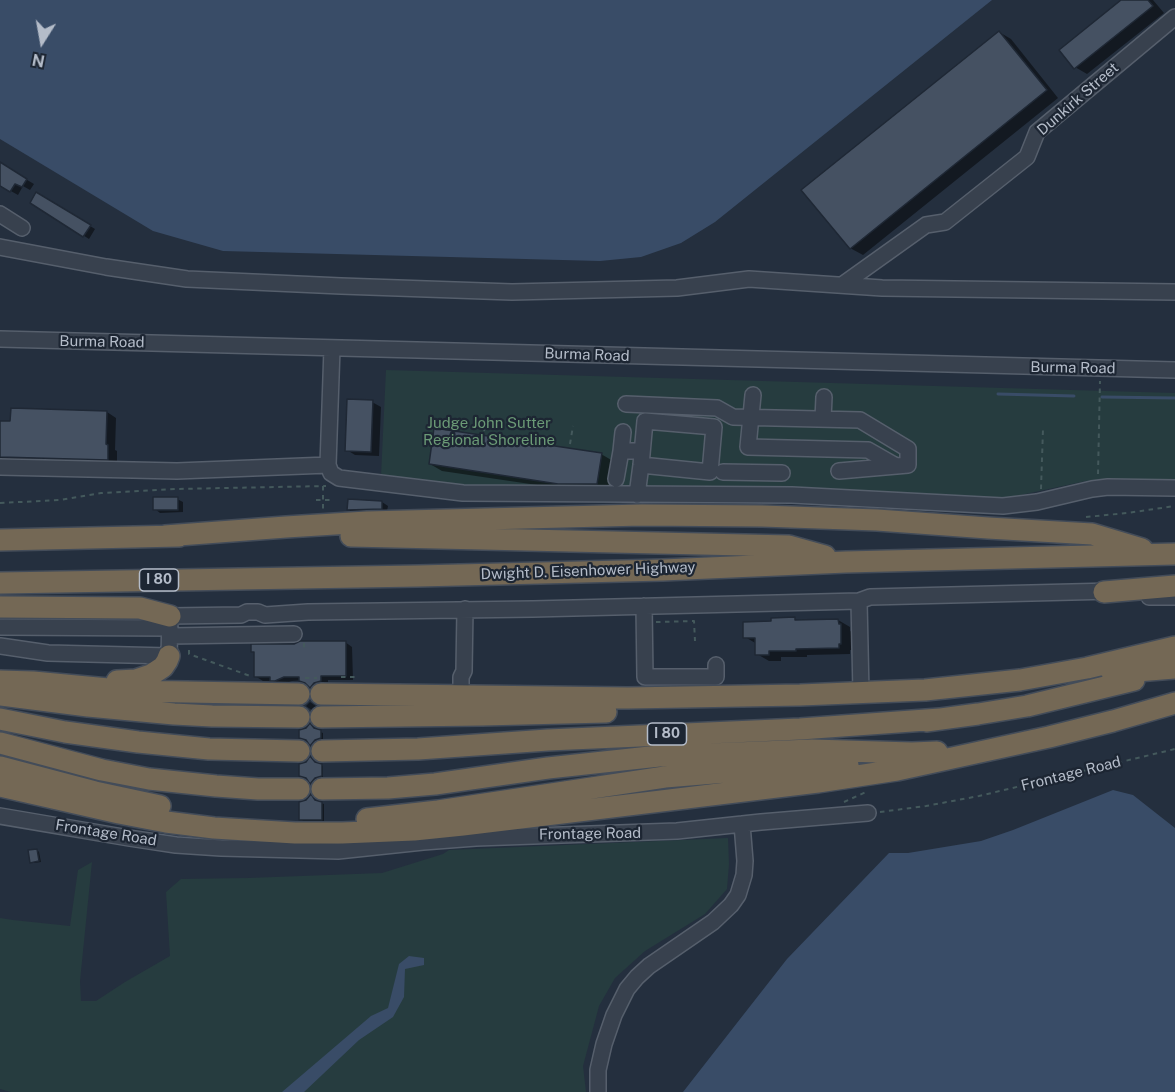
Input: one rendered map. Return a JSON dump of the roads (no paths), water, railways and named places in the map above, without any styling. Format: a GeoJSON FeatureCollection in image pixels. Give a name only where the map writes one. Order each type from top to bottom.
{"type":"FeatureCollection","features":[{"type":"Feature","properties":{"kind":"highway"},"geometry":{"type":"LineString","coordinates":[[165,536],[367,522],[642,515],[762,516],[877,520],[1092,534],[1167,554]]}},
{"type":"Feature","properties":{"kind":"highway"},"geometry":{"type":"LineString","coordinates":[[0,540],[272,534],[789,546],[846,562]]}},
{"type":"Feature","properties":{"kind":"highway","name":"Dwight D. Eisenhower Highway"},"geometry":{"type":"LineString","coordinates":[[0,583],[474,575],[1167,554]]}},
{"type":"Feature","properties":{"kind":"highway"},"geometry":{"type":"LineString","coordinates":[[1104,591],[1175,587]]}},
{"type":"Feature","properties":{"kind":"highway"},"geometry":{"type":"LineString","coordinates":[[0,607],[140,608],[170,634],[166,664],[159,671],[143,678],[128,681],[0,672]]}},
{"type":"Feature","properties":{"kind":"highway"},"geometry":{"type":"LineString","coordinates":[[321,694],[620,698],[925,690],[1020,680],[1087,668],[1175,647]]}},
{"type":"Feature","properties":{"kind":"highway","name":"I 80"},"geometry":{"type":"LineString","coordinates":[[321,717],[887,704],[975,696],[1098,674],[1175,668]]}},
{"type":"Feature","properties":{"kind":"highway","name":"I 80"},"geometry":{"type":"LineString","coordinates":[[322,751],[418,749],[560,739],[800,729],[940,719],[987,713],[1054,700],[1175,668]]}},
{"type":"Feature","properties":{"kind":"highway"},"geometry":{"type":"LineString","coordinates":[[0,676],[45,683]]}},
{"type":"Feature","properties":{"kind":"highway"},"geometry":{"type":"LineString","coordinates":[[0,681],[140,692],[299,694]]}},
{"type":"Feature","properties":{"kind":"highway","name":"I 80"},"geometry":{"type":"LineString","coordinates":[[322,789],[388,788],[435,784],[658,756],[800,750],[912,753],[944,751],[1071,724],[1175,693]]}},
{"type":"Feature","properties":{"kind":"highway"},"geometry":{"type":"LineString","coordinates":[[0,695],[174,714],[299,717]]}},
{"type":"Feature","properties":{"kind":"highway"},"geometry":{"type":"LineString","coordinates":[[0,786],[142,818],[214,828],[295,833],[406,830],[510,820],[858,777],[1028,742],[1175,703]]}},
{"type":"Feature","properties":{"kind":"highway"},"geometry":{"type":"LineString","coordinates":[[0,718],[74,733],[138,742],[236,750],[299,751]]}},
{"type":"Feature","properties":{"kind":"highway","name":"I 80"},"geometry":{"type":"LineString","coordinates":[[800,750],[828,746],[940,719]]}},
{"type":"Feature","properties":{"kind":"highway"},"geometry":{"type":"LineString","coordinates":[[0,743],[102,770]]}},
{"type":"Feature","properties":{"kind":"highway"},"geometry":{"type":"LineString","coordinates":[[0,767],[124,799],[179,809],[246,818],[331,821],[430,812],[665,777],[839,766],[944,751]]}},
{"type":"Feature","properties":{"kind":"highway"},"geometry":{"type":"LineString","coordinates":[[0,756],[206,786],[299,789]]}},
{"type":"Feature","properties":{"kind":"street","name":"Dunkirk Street"},"geometry":{"type":"LineString","coordinates":[[842,285],[926,225],[945,222],[1027,158],[1036,132],[1175,17]]}},
{"type":"Feature","properties":{"kind":"street"},"geometry":{"type":"LineString","coordinates":[[0,214],[22,228]]}},
{"type":"Feature","properties":{"kind":"street"},"geometry":{"type":"LineString","coordinates":[[0,247],[106,267],[187,279],[512,292],[677,288],[749,279],[882,288],[1175,292]]}},
{"type":"Feature","properties":{"kind":"street","name":"Burma Road"},"geometry":{"type":"LineString","coordinates":[[0,339],[1175,370]]}},
{"type":"Feature","properties":{"kind":"street"},"geometry":{"type":"LineString","coordinates":[[332,348],[328,465],[331,473],[339,478],[463,493],[792,495],[1003,506],[1027,504],[1108,487],[1175,488]]}},
{"type":"Feature","properties":{"kind":"street"},"geometry":{"type":"LineString","coordinates":[[753,395],[748,447],[753,472]]}},
{"type":"Feature","properties":{"kind":"street"},"geometry":{"type":"LineString","coordinates":[[823,419],[824,397]]}},
{"type":"Feature","properties":{"kind":"street"},"geometry":{"type":"LineString","coordinates":[[626,404],[717,408],[733,417],[860,420],[908,449],[908,465],[839,471]]}},
{"type":"Feature","properties":{"kind":"street"},"geometry":{"type":"LineString","coordinates":[[621,450],[641,458],[710,472],[714,427],[645,421],[641,458],[637,495]]}},
{"type":"Feature","properties":{"kind":"street"},"geometry":{"type":"LineString","coordinates":[[616,479],[623,432]]}},
{"type":"Feature","properties":{"kind":"street"},"geometry":{"type":"LineString","coordinates":[[748,447],[868,450],[896,466]]}},
{"type":"Feature","properties":{"kind":"street"},"geometry":{"type":"LineString","coordinates":[[0,468],[177,471],[328,465]]}},
{"type":"Feature","properties":{"kind":"street"},"geometry":{"type":"LineString","coordinates":[[723,472],[782,473]]}},
{"type":"Feature","properties":{"kind":"street"},"geometry":{"type":"LineString","coordinates":[[0,646],[48,653],[67,653],[170,634],[252,612],[265,615],[308,612],[859,601],[870,597],[1104,591]]}},
{"type":"Feature","properties":{"kind":"street"},"geometry":{"type":"LineString","coordinates":[[859,601],[870,605],[1175,597]]}},
{"type":"Feature","properties":{"kind":"street"},"geometry":{"type":"LineString","coordinates":[[859,601],[861,693]]}},
{"type":"Feature","properties":{"kind":"street"},"geometry":{"type":"LineString","coordinates":[[644,606],[645,677],[716,676],[716,665]]}},
{"type":"Feature","properties":{"kind":"street"},"geometry":{"type":"LineString","coordinates":[[461,696],[461,677],[464,671],[465,609]]}},
{"type":"Feature","properties":{"kind":"street"},"geometry":{"type":"LineString","coordinates":[[0,627],[67,627],[170,634],[300,638]]}},
{"type":"Feature","properties":{"kind":"street"},"geometry":{"type":"LineString","coordinates":[[67,627],[67,653]]}},
{"type":"Feature","properties":{"kind":"street","name":"Frontage Road"},"geometry":{"type":"LineString","coordinates":[[0,816],[176,845],[338,851],[476,838],[662,832],[868,813]]}},
{"type":"Feature","properties":{"kind":"street"},"geometry":{"type":"LineString","coordinates":[[598,1092],[598,1070],[604,1044],[614,1015],[627,989],[649,966],[720,916],[738,895],[744,875],[745,861],[742,824]]}},
{"type":"Feature","properties":{"kind":"water"},"geometry":{"type":"Polygon","coordinates":[[[0,0],[992,0],[715,222],[681,243],[641,257],[600,261],[223,251],[153,231],[0,139],[0,0]]]}},
{"type":"Feature","properties":{"kind":"water"},"geometry":{"type":"Polygon","coordinates":[[[1113,790],[1133,795],[1175,828],[1175,1092],[683,1092],[787,959],[889,853],[908,853],[981,841],[1113,790]]]}},
{"type":"Feature","properties":{"kind":"water"},"geometry":{"type":"Polygon","coordinates":[[[409,956],[424,958],[424,965],[405,969],[404,997],[393,1017],[359,1040],[304,1092],[282,1092],[371,1016],[388,1008],[399,964],[409,956]]]}},
{"type":"Feature","properties":{"kind":"waterway"},"geometry":{"type":"LineString","coordinates":[[998,394],[1074,396]]}},
{"type":"Feature","properties":{"kind":"waterway"},"geometry":{"type":"LineString","coordinates":[[1102,397],[1175,398]]}},
{"type":"Feature","properties":{"kind":"park label","name":"Judge John Sutter Regional Shoreline"},"geometry":{"type":"Point","coordinates":[489,432]}}]}
